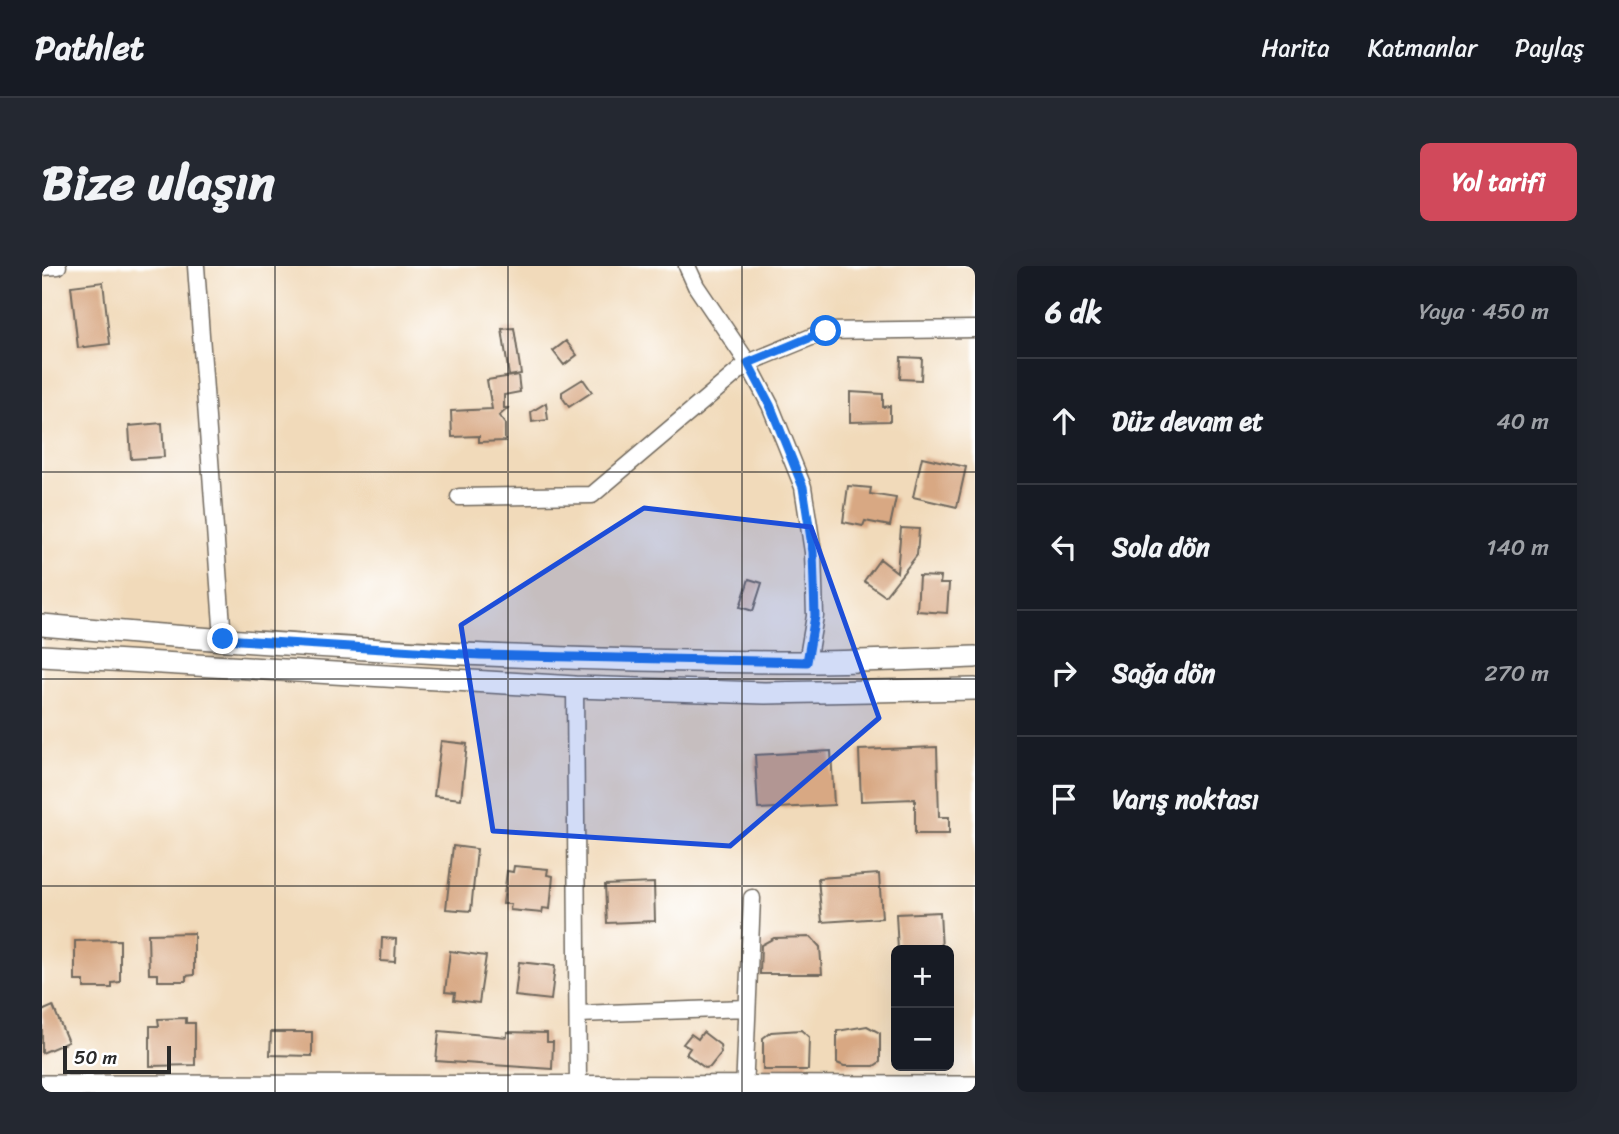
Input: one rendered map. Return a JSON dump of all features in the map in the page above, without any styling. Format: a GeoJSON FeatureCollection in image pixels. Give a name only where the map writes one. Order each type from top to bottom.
{"type":"FeatureCollection","features":[{"type":"Feature","properties":{"kind":"main road"},"geometry":{"type":"LineString","coordinates":[[42,625],[480,655],[807,662],[975,657]]}},
{"type":"Feature","properties":{"kind":"main road"},"geometry":{"type":"LineString","coordinates":[[42,656],[575,687],[765,693],[975,689]]}},
{"type":"Feature","properties":{"kind":"main road"},"geometry":{"type":"LineString","coordinates":[[42,1086],[432,1088],[578,1085],[744,1089],[975,1087]]}},
{"type":"Feature","properties":{"kind":"street"},"geometry":{"type":"LineString","coordinates":[[42,267],[58,266]]}},
{"type":"Feature","properties":{"kind":"street"},"geometry":{"type":"LineString","coordinates":[[196,266],[223,639]]}},
{"type":"Feature","properties":{"kind":"street"},"geometry":{"type":"LineString","coordinates":[[687,266],[696,286],[748,363],[770,405],[803,487],[813,552],[815,616],[807,662]]}},
{"type":"Feature","properties":{"kind":"street"},"geometry":{"type":"LineString","coordinates":[[458,497],[592,495],[748,363],[826,331],[975,329]]}},
{"type":"Feature","properties":{"kind":"street"},"geometry":{"type":"LineString","coordinates":[[575,687],[578,1085]]}},
{"type":"Feature","properties":{"kind":"street"},"geometry":{"type":"LineString","coordinates":[[744,1089],[752,898]]}},
{"type":"Feature","properties":{"kind":"street"},"geometry":{"type":"LineString","coordinates":[[578,1014],[747,1008]]}},
{"type":"Feature","properties":{"kind":"highlighted area"},"geometry":{"type":"Polygon","coordinates":[[[644,508],[811,527],[879,718],[730,846],[493,831],[461,625],[644,508]]]}},
{"type":"Feature","properties":{"kind":"building"},"geometry":{"type":"Polygon","coordinates":[[[103,282],[110,344],[78,348],[71,286],[103,282]]]}},
{"type":"Feature","properties":{"kind":"building"},"geometry":{"type":"Polygon","coordinates":[[[514,328],[521,374],[509,376],[502,329],[514,328]]]}},
{"type":"Feature","properties":{"kind":"building"},"geometry":{"type":"Polygon","coordinates":[[[566,341],[577,355],[564,365],[553,351],[566,341]]]}},
{"type":"Feature","properties":{"kind":"building"},"geometry":{"type":"Polygon","coordinates":[[[901,357],[922,358],[921,380],[900,379],[901,357]]]}},
{"type":"Feature","properties":{"kind":"building"},"geometry":{"type":"Polygon","coordinates":[[[518,375],[520,392],[504,395],[504,408],[508,408],[499,416],[505,424],[505,441],[479,442],[479,436],[452,437],[451,411],[492,409],[487,380],[518,375]]]}},
{"type":"Feature","properties":{"kind":"building"},"geometry":{"type":"Polygon","coordinates":[[[583,379],[592,392],[569,407],[562,397],[562,392],[583,379]]]}},
{"type":"Feature","properties":{"kind":"building"},"geometry":{"type":"Polygon","coordinates":[[[850,392],[883,394],[883,407],[890,406],[890,421],[850,422],[850,392]]]}},
{"type":"Feature","properties":{"kind":"building"},"geometry":{"type":"Polygon","coordinates":[[[546,403],[548,420],[532,422],[531,412],[546,403]]]}},
{"type":"Feature","properties":{"kind":"building"},"geometry":{"type":"Polygon","coordinates":[[[162,423],[164,457],[131,459],[129,426],[162,423]]]}},
{"type":"Feature","properties":{"kind":"building"},"geometry":{"type":"Polygon","coordinates":[[[922,457],[966,467],[957,507],[913,497],[922,457]]]}},
{"type":"Feature","properties":{"kind":"building"},"geometry":{"type":"Polygon","coordinates":[[[848,486],[871,488],[870,494],[896,498],[890,526],[865,521],[863,526],[843,522],[848,486]]]}},
{"type":"Feature","properties":{"kind":"building"},"geometry":{"type":"Polygon","coordinates":[[[901,528],[919,529],[917,555],[885,596],[864,581],[880,559],[897,572],[901,528]]]}},
{"type":"Feature","properties":{"kind":"building"},"geometry":{"type":"Polygon","coordinates":[[[919,576],[941,577],[940,584],[949,584],[947,613],[917,611],[919,576]]]}},
{"type":"Feature","properties":{"kind":"building"},"geometry":{"type":"Polygon","coordinates":[[[749,579],[762,583],[753,611],[740,607],[749,579]]]}},
{"type":"Feature","properties":{"kind":"building"},"geometry":{"type":"Polygon","coordinates":[[[441,741],[467,744],[461,799],[434,796],[441,741]]]}},
{"type":"Feature","properties":{"kind":"building"},"geometry":{"type":"Polygon","coordinates":[[[937,747],[939,817],[949,817],[949,834],[915,834],[915,799],[861,801],[859,750],[937,747]]]}},
{"type":"Feature","properties":{"kind":"building"},"geometry":{"type":"Polygon","coordinates":[[[831,751],[834,805],[758,809],[755,755],[831,751]]]}},
{"type":"Feature","properties":{"kind":"building"},"geometry":{"type":"Polygon","coordinates":[[[453,846],[477,849],[471,911],[446,909],[453,846]]]}},
{"type":"Feature","properties":{"kind":"building"},"geometry":{"type":"Polygon","coordinates":[[[514,866],[548,869],[547,875],[553,876],[550,909],[543,908],[542,913],[510,910],[511,904],[503,904],[507,871],[513,872],[514,866]]]}},
{"type":"Feature","properties":{"kind":"building"},"geometry":{"type":"Polygon","coordinates":[[[879,874],[882,918],[822,922],[818,878],[879,874]]]}},
{"type":"Feature","properties":{"kind":"building"},"geometry":{"type":"Polygon","coordinates":[[[654,883],[655,921],[607,923],[605,885],[654,883]]]}},
{"type":"Feature","properties":{"kind":"building"},"geometry":{"type":"Polygon","coordinates":[[[940,912],[942,945],[898,945],[896,914],[940,912]]]}},
{"type":"Feature","properties":{"kind":"building"},"geometry":{"type":"Polygon","coordinates":[[[194,933],[194,975],[186,976],[186,981],[158,981],[158,974],[149,974],[148,934],[194,933]]]}},
{"type":"Feature","properties":{"kind":"building"},"geometry":{"type":"Polygon","coordinates":[[[811,937],[820,947],[822,974],[760,974],[761,945],[774,938],[811,937]]]}},
{"type":"Feature","properties":{"kind":"building"},"geometry":{"type":"Polygon","coordinates":[[[382,938],[396,939],[395,962],[381,961],[382,938]]]}},
{"type":"Feature","properties":{"kind":"building"},"geometry":{"type":"Polygon","coordinates":[[[120,940],[120,982],[112,983],[112,988],[84,988],[84,981],[75,981],[75,941],[120,940]]]}},
{"type":"Feature","properties":{"kind":"building"},"geometry":{"type":"Polygon","coordinates":[[[450,951],[486,956],[479,1003],[454,1000],[455,993],[445,992],[450,951]]]}},
{"type":"Feature","properties":{"kind":"building"},"geometry":{"type":"Polygon","coordinates":[[[519,962],[555,966],[551,1000],[515,996],[519,962]]]}},
{"type":"Feature","properties":{"kind":"building"},"geometry":{"type":"Polygon","coordinates":[[[53,1006],[68,1042],[42,1053],[42,1011],[53,1006]]]}},
{"type":"Feature","properties":{"kind":"building"},"geometry":{"type":"Polygon","coordinates":[[[186,1018],[186,1023],[195,1023],[195,1065],[150,1066],[150,1026],[159,1026],[158,1019],[186,1018]]]}},
{"type":"Feature","properties":{"kind":"building"},"geometry":{"type":"Polygon","coordinates":[[[867,1026],[880,1033],[880,1062],[874,1066],[844,1066],[837,1063],[837,1031],[867,1026]]]}},
{"type":"Feature","properties":{"kind":"building"},"geometry":{"type":"Polygon","coordinates":[[[801,1030],[809,1037],[808,1070],[763,1070],[763,1038],[771,1032],[801,1030]]]}},
{"type":"Feature","properties":{"kind":"building"},"geometry":{"type":"Polygon","coordinates":[[[439,1031],[507,1037],[507,1032],[547,1033],[547,1042],[553,1042],[552,1069],[436,1061],[439,1031]]]}},
{"type":"Feature","properties":{"kind":"building"},"geometry":{"type":"Polygon","coordinates":[[[271,1032],[312,1032],[312,1056],[270,1055],[271,1032]]]}},
{"type":"Feature","properties":{"kind":"building"},"geometry":{"type":"Polygon","coordinates":[[[703,1032],[720,1045],[721,1053],[710,1067],[705,1068],[686,1054],[690,1048],[683,1044],[691,1034],[698,1039],[703,1032]]]}},
{"type":"Feature","properties":{"kind":"route"},"geometry":{"type":"LineString","coordinates":[[223,639],[480,655],[807,662],[815,616],[813,552],[803,487],[770,405],[748,363],[826,331]]}}]}
